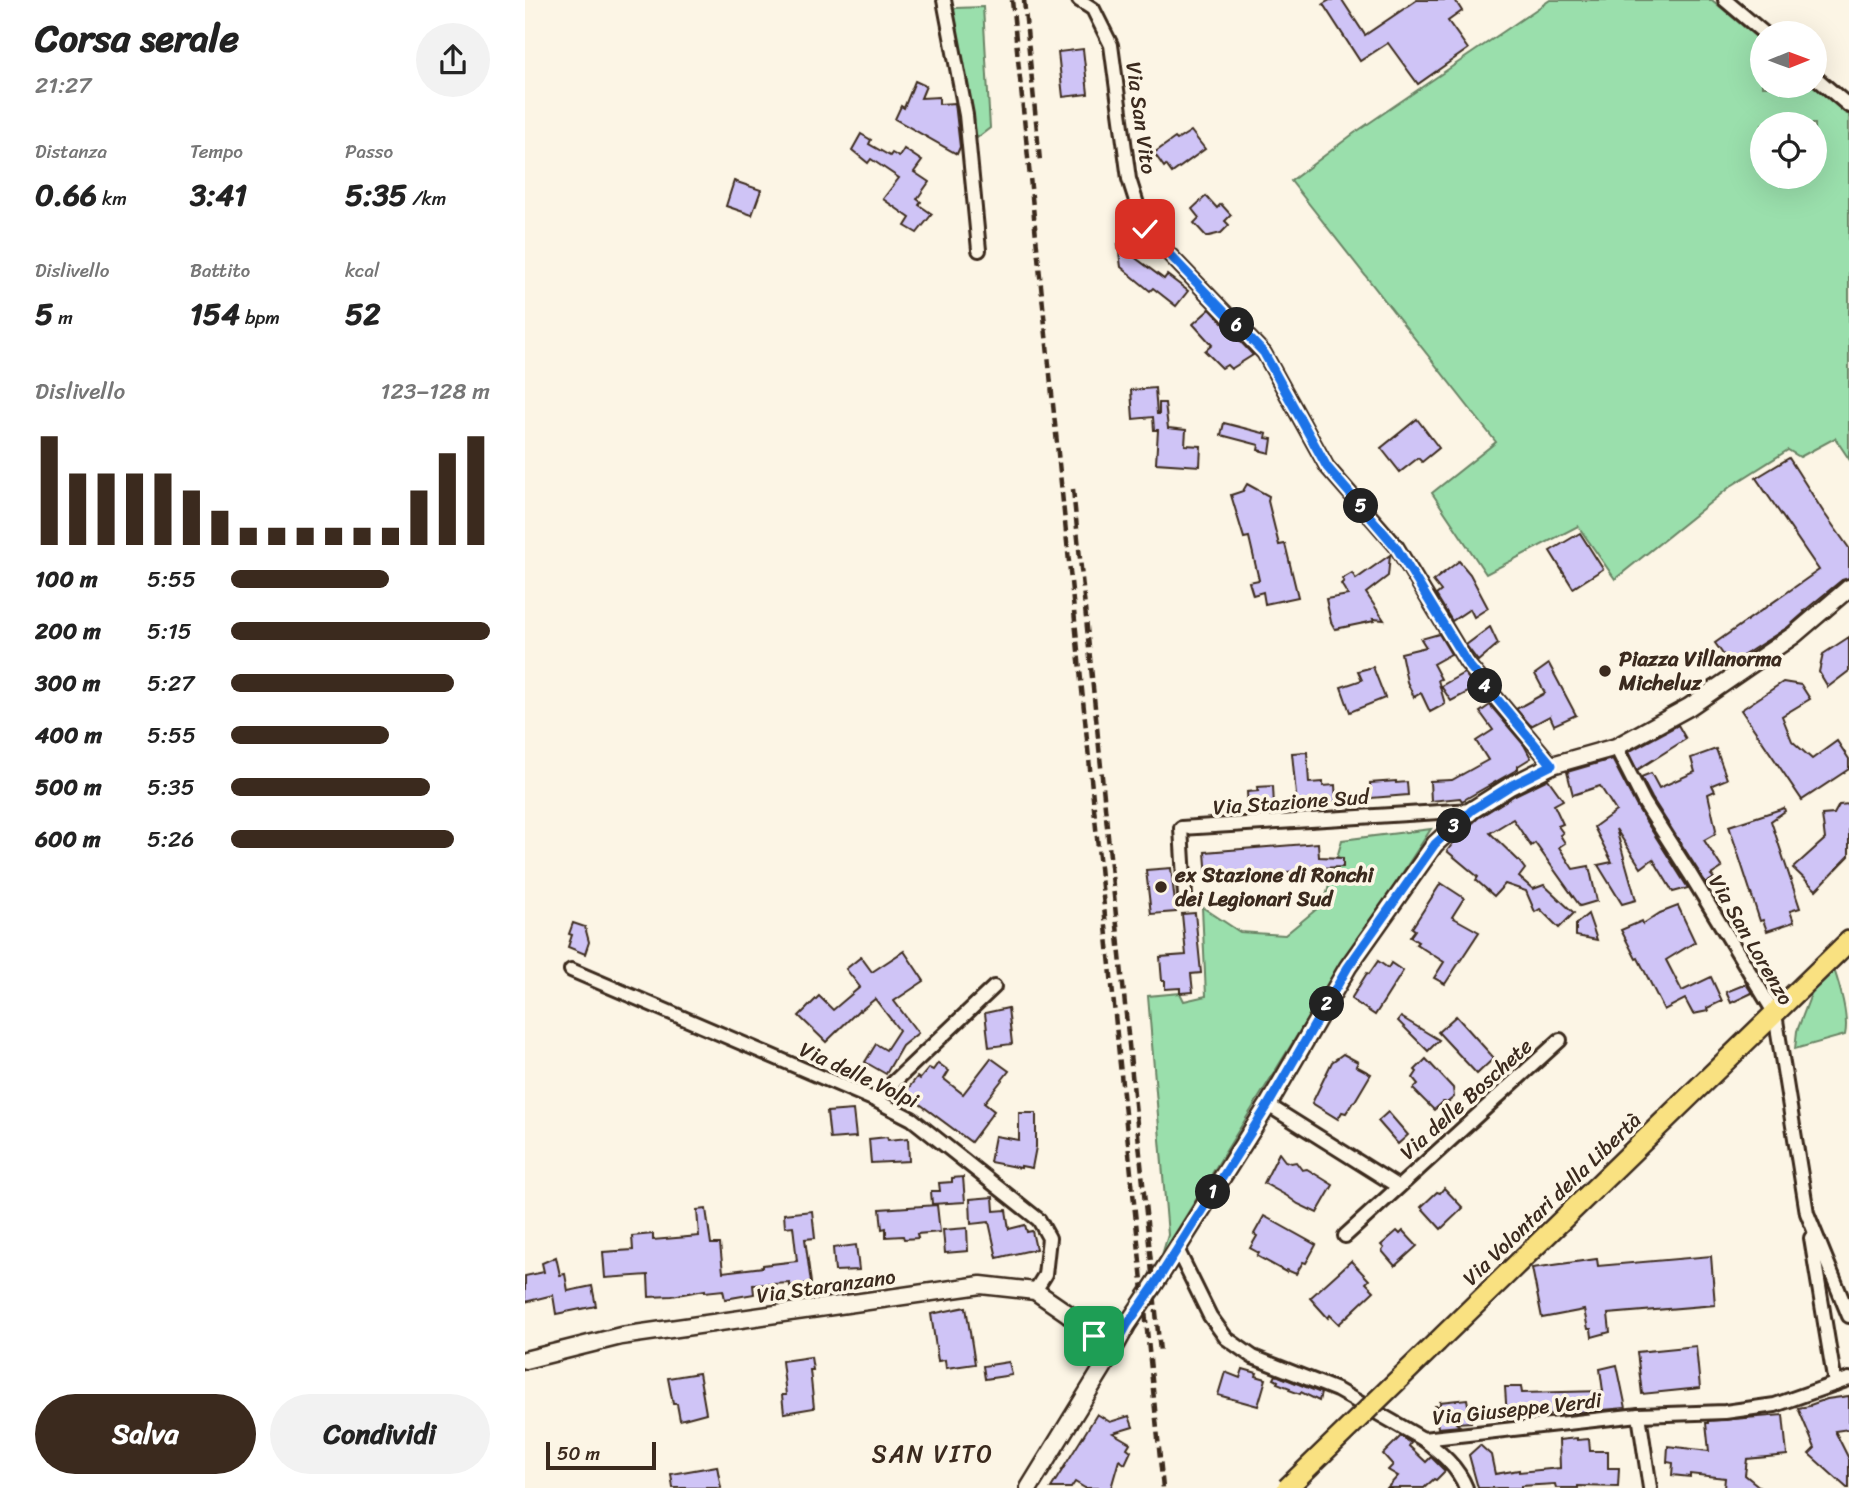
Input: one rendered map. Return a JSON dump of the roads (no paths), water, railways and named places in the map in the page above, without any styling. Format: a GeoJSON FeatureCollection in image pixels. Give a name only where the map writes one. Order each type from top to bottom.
{"type":"FeatureCollection","features":[{"type":"Feature","properties":{"kind":"main road","name":"Via Volontari della Libertà"},"geometry":{"type":"LineString","coordinates":[[1287,1488],[1849,942]]}},
{"type":"Feature","properties":{"kind":"street"},"geometry":{"type":"LineString","coordinates":[[944,0],[966,116],[979,250]]}},
{"type":"Feature","properties":{"kind":"street","name":"Via San Vito"},"geometry":{"type":"LineString","coordinates":[[1079,0],[1094,5],[1111,46],[1129,179],[1145,229],[1264,353],[1327,467],[1396,547],[1467,663],[1552,765]]}},
{"type":"Feature","properties":{"kind":"street"},"geometry":{"type":"LineString","coordinates":[[1725,0],[1750,21]]}},
{"type":"Feature","properties":{"kind":"street"},"geometry":{"type":"LineString","coordinates":[[1827,87],[1849,106]]}},
{"type":"Feature","properties":{"kind":"street"},"geometry":{"type":"LineString","coordinates":[[1029,1488],[1127,1325],[1268,1105],[1348,967],[1435,844],[1472,810],[1510,786],[1552,765],[1616,747],[1689,707],[1794,635],[1849,588]]}},
{"type":"Feature","properties":{"kind":"street","name":"Via San Lorenzo"},"geometry":{"type":"LineString","coordinates":[[1616,747],[1644,802],[1776,1014],[1835,1384]]}},
{"type":"Feature","properties":{"kind":"street","name":"Via Stazione Sud"},"geometry":{"type":"LineString","coordinates":[[1185,896],[1181,828],[1472,810]]}},
{"type":"Feature","properties":{"kind":"street","name":"Via delle Volpi"},"geometry":{"type":"LineString","coordinates":[[571,970],[875,1100],[912,1119],[1039,1220],[1049,1238],[1045,1275],[1035,1291]]}},
{"type":"Feature","properties":{"kind":"street"},"geometry":{"type":"LineString","coordinates":[[875,1100],[994,987]]}},
{"type":"Feature","properties":{"kind":"street","name":"Via delle Boschete"},"geometry":{"type":"LineString","coordinates":[[1345,1236],[1560,1040]]}},
{"type":"Feature","properties":{"kind":"street","name":"Via delle Boschete"},"geometry":{"type":"LineString","coordinates":[[1268,1105],[1397,1186]]}},
{"type":"Feature","properties":{"kind":"street","name":"Via San Lorenzo"},"geometry":{"type":"LineString","coordinates":[[1807,1213],[1847,1312],[1823,1311]]}},
{"type":"Feature","properties":{"kind":"street","name":"Via Giuseppe Verdi"},"geometry":{"type":"LineString","coordinates":[[1177,1249],[1210,1316],[1226,1338],[1254,1357],[1337,1390],[1423,1439],[1639,1415],[1724,1412],[1775,1405],[1849,1379]]}},
{"type":"Feature","properties":{"kind":"street","name":"Via Staranzano"},"geometry":{"type":"LineString","coordinates":[[525,1360],[621,1336],[981,1285],[1035,1291],[1094,1336],[1110,1356]]}},
{"type":"Feature","properties":{"kind":"street"},"geometry":{"type":"LineString","coordinates":[[1639,1415],[1650,1488]]}},
{"type":"Feature","properties":{"kind":"street"},"geometry":{"type":"LineString","coordinates":[[1423,1439],[1444,1456],[1462,1477],[1466,1488]]}},
{"type":"Feature","properties":{"kind":"railway"},"geometry":{"type":"LineString","coordinates":[[1012,0],[1163,1488]]}},
{"type":"Feature","properties":{"kind":"railway"},"geometry":{"type":"LineString","coordinates":[[1024,0],[1040,161]]}},
{"type":"Feature","properties":{"kind":"railway"},"geometry":{"type":"LineString","coordinates":[[1073,489],[1160,1352]]}},
{"type":"Feature","properties":{"kind":"place","name":"Piazza Villanorma Micheluz"},"geometry":{"type":"Point","coordinates":[1605,671]}},
{"type":"Feature","properties":{"kind":"place","name":"ex Stazione di Ronchi dei Legionari Sud"},"geometry":{"type":"Point","coordinates":[1161,887]}},
{"type":"Feature","properties":{"kind":"district","name":"SAN VITO"},"geometry":{"type":"Point","coordinates":[933,1454]}}]}
